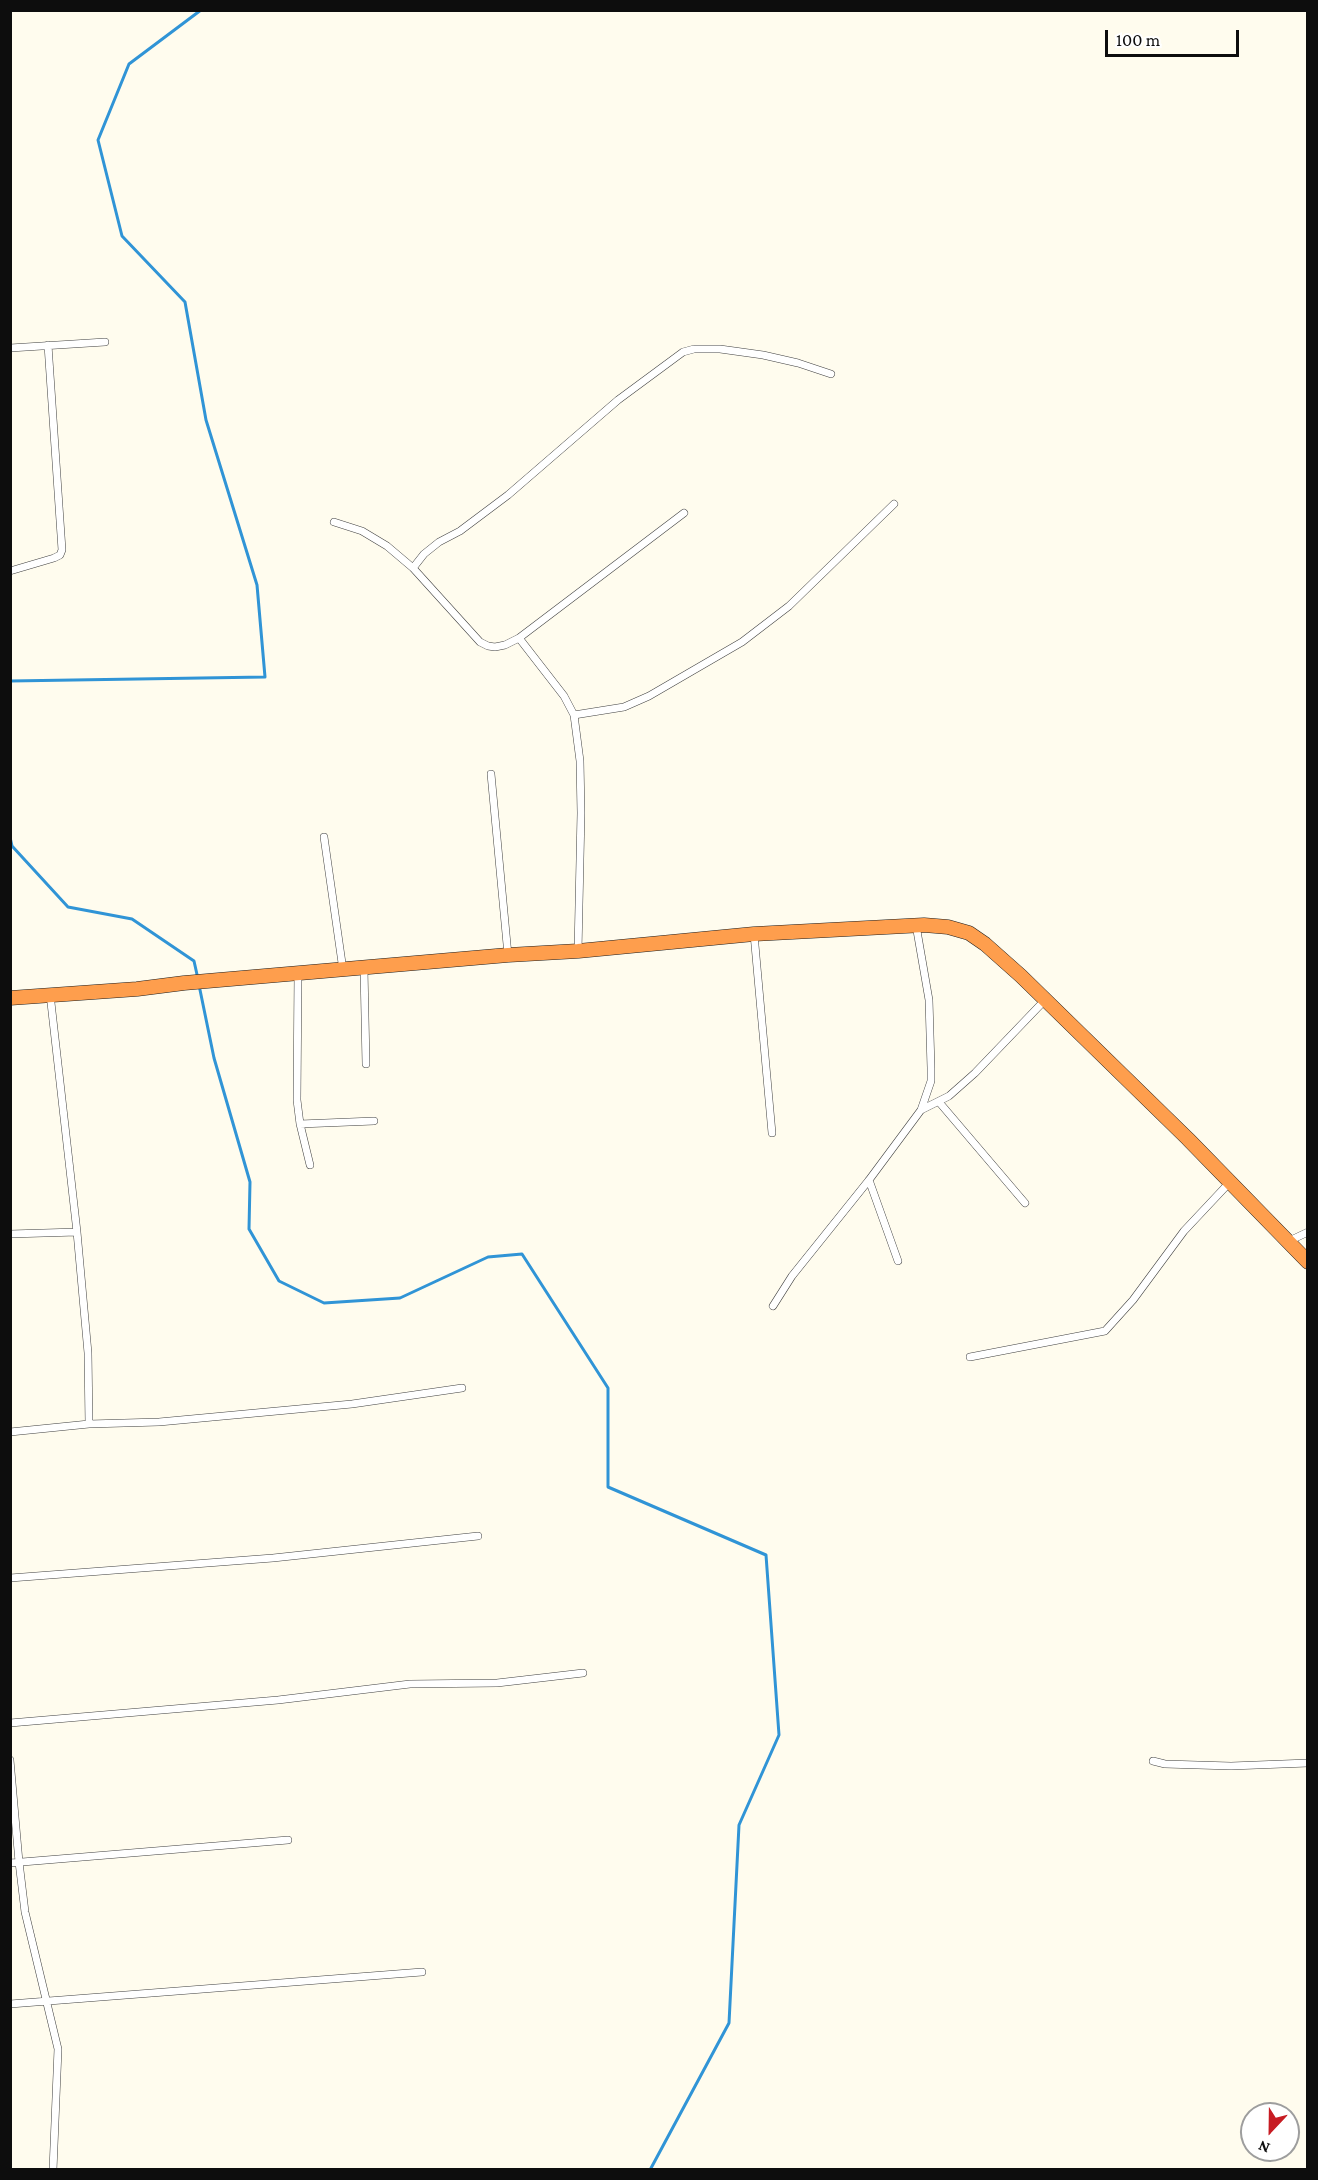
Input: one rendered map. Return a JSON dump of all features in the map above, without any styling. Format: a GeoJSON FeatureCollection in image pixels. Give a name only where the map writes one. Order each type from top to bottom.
{"type":"FeatureCollection","features":[{"type":"Feature","properties":{"kind":"highway"},"geometry":{"type":"LineString","coordinates":[[10,998],[137,989],[184,983],[578,951],[754,934],[916,925],[948,927],[969,933],[985,944],[1230,1182],[1308,1262]]}},
{"type":"Feature","properties":{"kind":"street"},"geometry":{"type":"LineString","coordinates":[[10,348],[105,342]]}},
{"type":"Feature","properties":{"kind":"street"},"geometry":{"type":"LineString","coordinates":[[10,571],[54,558],[60,555],[62,550],[48,345]]}},
{"type":"Feature","properties":{"kind":"street"},"geometry":{"type":"LineString","coordinates":[[413,568],[424,554],[439,542],[460,531],[508,495],[618,400],[683,352],[694,349],[720,349],[763,355],[831,374]]}},
{"type":"Feature","properties":{"kind":"street"},"geometry":{"type":"LineString","coordinates":[[574,715],[624,706],[649,696],[741,642],[789,606],[894,504]]}},
{"type":"Feature","properties":{"kind":"street"},"geometry":{"type":"LineString","coordinates":[[334,522],[373,537],[413,568],[469,631],[483,644],[495,647],[519,638],[684,513]]}},
{"type":"Feature","properties":{"kind":"street"},"geometry":{"type":"LineString","coordinates":[[519,638],[564,696],[574,715],[580,761],[581,813],[578,951]]}},
{"type":"Feature","properties":{"kind":"street"},"geometry":{"type":"LineString","coordinates":[[491,774],[508,955]]}},
{"type":"Feature","properties":{"kind":"street"},"geometry":{"type":"LineString","coordinates":[[324,837],[343,969]]}},
{"type":"Feature","properties":{"kind":"street"},"geometry":{"type":"LineString","coordinates":[[773,1306],[792,1276],[869,1180],[921,1110],[931,1081],[931,1068],[929,1000],[916,925]]}},
{"type":"Feature","properties":{"kind":"street"},"geometry":{"type":"LineString","coordinates":[[754,934],[772,1133]]}},
{"type":"Feature","properties":{"kind":"street"},"geometry":{"type":"LineString","coordinates":[[364,969],[366,1064]]}},
{"type":"Feature","properties":{"kind":"street"},"geometry":{"type":"LineString","coordinates":[[298,974],[297,1083],[300,1124],[310,1165]]}},
{"type":"Feature","properties":{"kind":"street"},"geometry":{"type":"LineString","coordinates":[[50,994],[88,1353],[89,1424]]}},
{"type":"Feature","properties":{"kind":"street"},"geometry":{"type":"LineString","coordinates":[[921,1110],[939,1102],[975,1073],[1045,1000]]}},
{"type":"Feature","properties":{"kind":"street"},"geometry":{"type":"LineString","coordinates":[[939,1102],[1024,1203]]}},
{"type":"Feature","properties":{"kind":"street"},"geometry":{"type":"LineString","coordinates":[[300,1124],[374,1121]]}},
{"type":"Feature","properties":{"kind":"street"},"geometry":{"type":"LineString","coordinates":[[869,1180],[898,1261]]}},
{"type":"Feature","properties":{"kind":"street"},"geometry":{"type":"LineString","coordinates":[[970,1357],[1105,1331],[1133,1300],[1184,1231],[1230,1182]]}},
{"type":"Feature","properties":{"kind":"street"},"geometry":{"type":"LineString","coordinates":[[10,1234],[76,1232]]}},
{"type":"Feature","properties":{"kind":"street"},"geometry":{"type":"LineString","coordinates":[[1288,1241],[1308,1232]]}},
{"type":"Feature","properties":{"kind":"street"},"geometry":{"type":"LineString","coordinates":[[10,1432],[89,1424],[159,1422],[352,1404],[462,1388]]}},
{"type":"Feature","properties":{"kind":"street"},"geometry":{"type":"LineString","coordinates":[[10,1578],[273,1558],[478,1536]]}},
{"type":"Feature","properties":{"kind":"street"},"geometry":{"type":"LineString","coordinates":[[10,1723],[278,1700],[410,1684],[497,1683],[583,1673]]}},
{"type":"Feature","properties":{"kind":"street"},"geometry":{"type":"LineString","coordinates":[[10,1760],[14,1863],[59,2057],[53,2169]]}},
{"type":"Feature","properties":{"kind":"street"},"geometry":{"type":"LineString","coordinates":[[1153,1761],[1165,1764],[1231,1766],[1308,1763]]}},
{"type":"Feature","properties":{"kind":"street"},"geometry":{"type":"LineString","coordinates":[[14,1863],[288,1840]]}},
{"type":"Feature","properties":{"kind":"street"},"geometry":{"type":"LineString","coordinates":[[10,2004],[422,1972]]}},
{"type":"Feature","properties":{"kind":"waterway"},"geometry":{"type":"LineString","coordinates":[[10,681],[265,677],[257,585],[206,420],[185,302],[122,236],[98,140],[129,64],[201,10]]}},
{"type":"Feature","properties":{"kind":"waterway"},"geometry":{"type":"LineString","coordinates":[[10,837],[12,846],[68,907],[132,919],[194,961],[198,979]]}},
{"type":"Feature","properties":{"kind":"waterway"},"geometry":{"type":"LineString","coordinates":[[199,985],[214,1058],[250,1182],[249,1229],[279,1281],[324,1303],[400,1298],[488,1257],[522,1254],[608,1388],[608,1487],[766,1555],[779,1735],[739,1825],[729,2023],[650,2170]]}}]}
